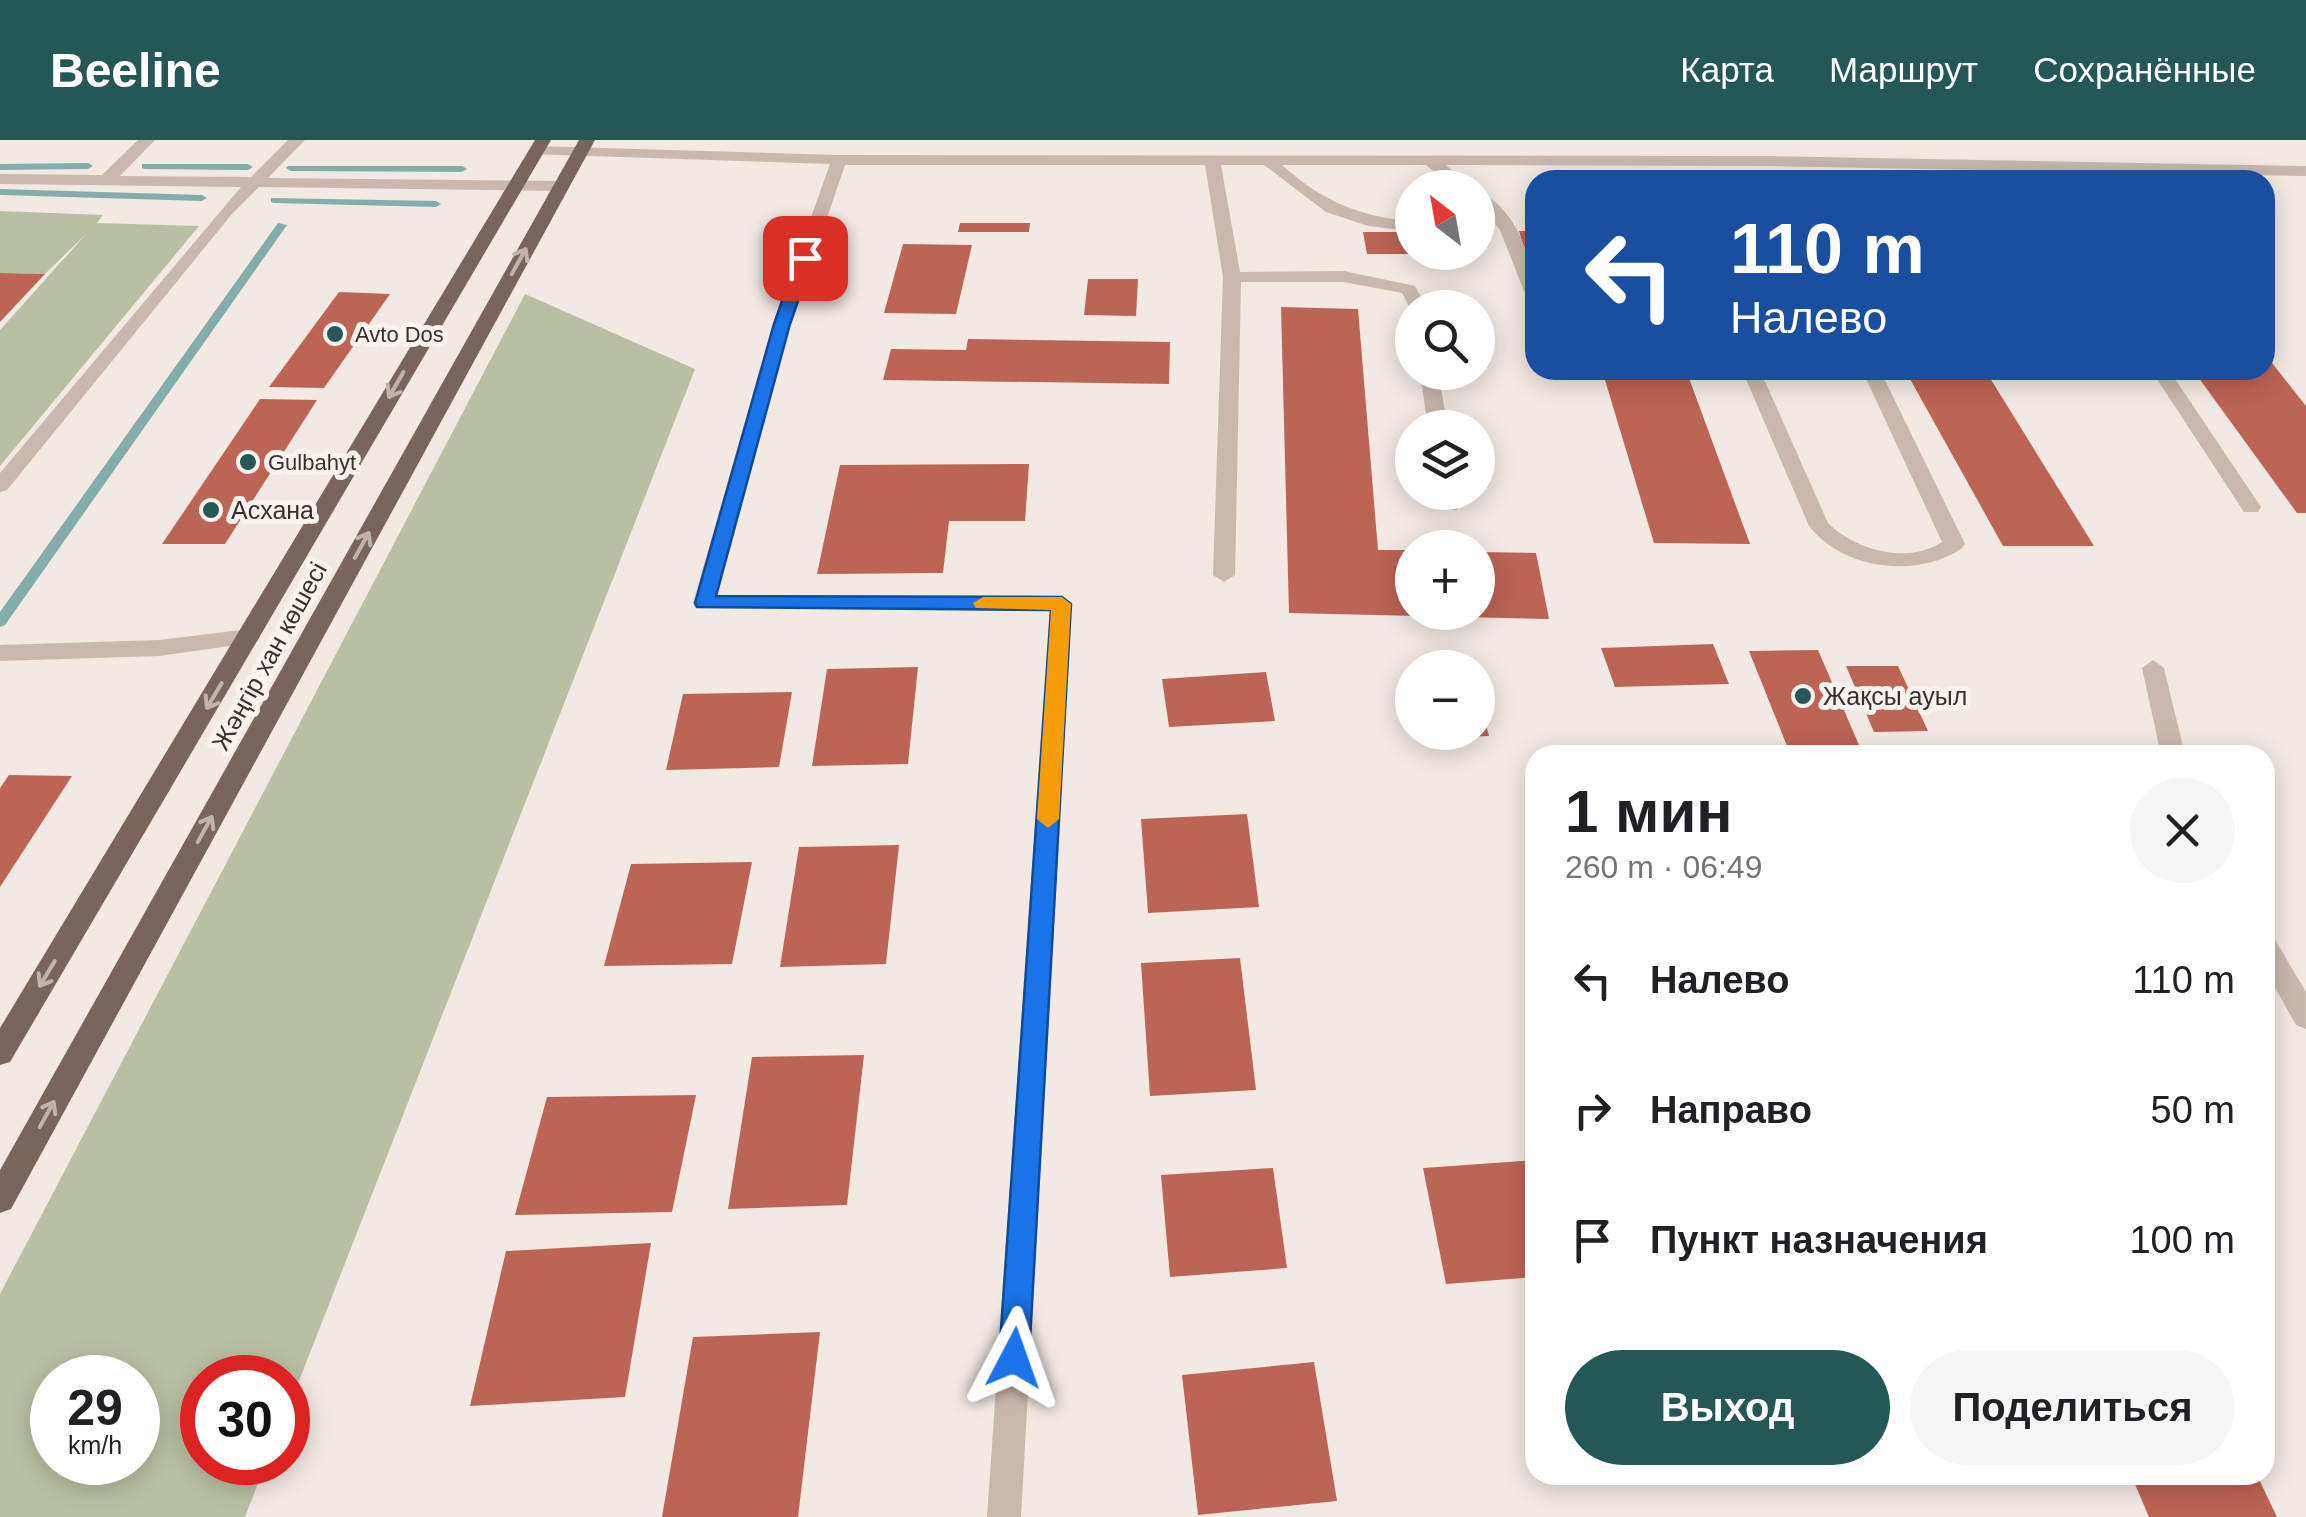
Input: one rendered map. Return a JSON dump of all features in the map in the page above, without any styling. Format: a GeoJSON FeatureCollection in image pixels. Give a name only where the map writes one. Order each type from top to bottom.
{"type":"FeatureCollection","features":[{"type":"Feature","properties":{"kind":"main road","name":"Жәңгір хан көшесі"},"geometry":{"type":"LineString","coordinates":[[0,1199],[584,145]]}},
{"type":"Feature","properties":{"kind":"main road","name":"Жәңгір хан көшесі"},"geometry":{"type":"LineString","coordinates":[[0,1053],[540,146]]}},
{"type":"Feature","properties":{"kind":"street"},"geometry":{"type":"LineString","coordinates":[[106,180],[147,140]]}},
{"type":"Feature","properties":{"kind":"street"},"geometry":{"type":"LineString","coordinates":[[0,486],[253,184],[297,140]]}},
{"type":"Feature","properties":{"kind":"street"},"geometry":{"type":"LineString","coordinates":[[890,160],[895,140]]}},
{"type":"Feature","properties":{"kind":"street"},"geometry":{"type":"LineString","coordinates":[[1018,161],[1023,140]]}},
{"type":"Feature","properties":{"kind":"street"},"geometry":{"type":"LineString","coordinates":[[1248,140],[1258,159],[1306,196],[1341,214],[1395,225]]}},
{"type":"Feature","properties":{"kind":"street"},"geometry":{"type":"LineString","coordinates":[[540,146],[584,145],[839,160],[1771,161],[1939,170]]}},
{"type":"Feature","properties":{"kind":"street"},"geometry":{"type":"LineString","coordinates":[[1212,159],[1232,277],[1224,575]]}},
{"type":"Feature","properties":{"kind":"street"},"geometry":{"type":"LineString","coordinates":[[839,160],[782,324],[704,603],[1062,604],[1004,1517]]}},
{"type":"Feature","properties":{"kind":"street"},"geometry":{"type":"LineString","coordinates":[[1429,160],[1442,170]]}},
{"type":"Feature","properties":{"kind":"street"},"geometry":{"type":"LineString","coordinates":[[1771,161],[1775,170]]}},
{"type":"Feature","properties":{"kind":"street"},"geometry":{"type":"LineString","coordinates":[[2275,171],[2306,171]]}},
{"type":"Feature","properties":{"kind":"street"},"geometry":{"type":"LineString","coordinates":[[0,179],[560,186]]}},
{"type":"Feature","properties":{"kind":"street"},"geometry":{"type":"LineString","coordinates":[[1495,214],[1508,228],[1525,271]]}},
{"type":"Feature","properties":{"kind":"street"},"geometry":{"type":"LineString","coordinates":[[1495,228],[1508,228]]}},
{"type":"Feature","properties":{"kind":"street"},"geometry":{"type":"LineString","coordinates":[[1232,277],[1365,278],[1409,290]]}},
{"type":"Feature","properties":{"kind":"street"},"geometry":{"type":"LineString","coordinates":[[1756,380],[1819,526],[1837,543],[1865,553],[1915,558],[1943,554],[1954,544],[1876,380]]}},
{"type":"Feature","properties":{"kind":"street"},"geometry":{"type":"LineString","coordinates":[[2167,380],[2251,507]]}},
{"type":"Feature","properties":{"kind":"street"},"geometry":{"type":"LineString","coordinates":[[0,653],[159,648],[248,637]]}},
{"type":"Feature","properties":{"kind":"street"},"geometry":{"type":"LineString","coordinates":[[2153,668],[2172,745]]}},
{"type":"Feature","properties":{"kind":"street"},"geometry":{"type":"LineString","coordinates":[[2275,963],[2306,1017]]}},
{"type":"Feature","properties":{"kind":"green space"},"geometry":{"type":"Polygon","coordinates":[[[0,211],[103,215],[97,223],[199,226],[0,466],[0,330],[87,233],[45,274],[0,273],[0,211]]]}},
{"type":"Feature","properties":{"kind":"green space"},"geometry":{"type":"Polygon","coordinates":[[[525,294],[695,369],[309,1355],[180,1355],[180,1485],[257,1485],[245,1517],[0,1517],[0,1294],[525,294]]]}},
{"type":"Feature","properties":{"kind":"building"},"geometry":{"type":"Polygon","coordinates":[[[960,223],[1030,223],[1029,232],[958,232],[960,223]]]}},
{"type":"Feature","properties":{"kind":"building"},"geometry":{"type":"Polygon","coordinates":[[[1519,231],[1525,231],[1525,252],[1519,231]]]}},
{"type":"Feature","properties":{"kind":"building"},"geometry":{"type":"Polygon","coordinates":[[[1363,232],[1395,232],[1395,254],[1367,254],[1363,232]]]}},
{"type":"Feature","properties":{"kind":"building"},"geometry":{"type":"Polygon","coordinates":[[[903,244],[972,245],[956,314],[884,313],[903,244]]]}},
{"type":"Feature","properties":{"kind":"building"},"geometry":{"type":"Polygon","coordinates":[[[0,273],[45,274],[0,322],[0,273]]]}},
{"type":"Feature","properties":{"kind":"building"},"geometry":{"type":"Polygon","coordinates":[[[1088,279],[1138,279],[1136,316],[1084,315],[1088,279]]]}},
{"type":"Feature","properties":{"kind":"building"},"geometry":{"type":"Polygon","coordinates":[[[339,292],[390,294],[324,388],[269,387],[339,292]]]}},
{"type":"Feature","properties":{"kind":"building"},"geometry":{"type":"Polygon","coordinates":[[[1281,307],[1358,309],[1378,550],[1395,550],[1395,615],[1289,613],[1281,307]]]}},
{"type":"Feature","properties":{"kind":"building"},"geometry":{"type":"Polygon","coordinates":[[[968,339],[1170,342],[1169,384],[883,380],[891,349],[966,350],[968,339]]]}},
{"type":"Feature","properties":{"kind":"building"},"geometry":{"type":"Polygon","coordinates":[[[2275,367],[2306,406],[2306,513],[2297,513],[2200,380],[2275,380],[2275,367]]]}},
{"type":"Feature","properties":{"kind":"building"},"geometry":{"type":"Polygon","coordinates":[[[1605,380],[1690,380],[1750,544],[1654,543],[1605,380]]]}},
{"type":"Feature","properties":{"kind":"building"},"geometry":{"type":"Polygon","coordinates":[[[1911,380],[1991,380],[2094,546],[2003,546],[1911,380]]]}},
{"type":"Feature","properties":{"kind":"building"},"geometry":{"type":"Polygon","coordinates":[[[260,399],[317,400],[225,544],[162,544],[260,399]]]}},
{"type":"Feature","properties":{"kind":"building"},"geometry":{"type":"Polygon","coordinates":[[[1029,464],[1025,521],[949,521],[943,573],[817,574],[840,465],[1029,464]]]}},
{"type":"Feature","properties":{"kind":"building"},"geometry":{"type":"Polygon","coordinates":[[[1495,552],[1536,553],[1549,619],[1495,618],[1495,552]]]}},
{"type":"Feature","properties":{"kind":"building"},"geometry":{"type":"Polygon","coordinates":[[[1713,644],[1729,684],[1615,687],[1601,648],[1713,644]]]}},
{"type":"Feature","properties":{"kind":"building"},"geometry":{"type":"Polygon","coordinates":[[[1818,650],[1859,745],[1787,745],[1749,651],[1818,650]]]}},
{"type":"Feature","properties":{"kind":"building"},"geometry":{"type":"Polygon","coordinates":[[[1846,666],[1898,666],[1928,731],[1874,732],[1846,666]]]}},
{"type":"Feature","properties":{"kind":"building"},"geometry":{"type":"Polygon","coordinates":[[[918,667],[908,764],[812,766],[827,669],[918,667]]]}},
{"type":"Feature","properties":{"kind":"building"},"geometry":{"type":"Polygon","coordinates":[[[1266,672],[1275,721],[1169,727],[1162,679],[1266,672]]]}},
{"type":"Feature","properties":{"kind":"building"},"geometry":{"type":"Polygon","coordinates":[[[792,692],[779,767],[666,770],[683,694],[792,692]]]}},
{"type":"Feature","properties":{"kind":"building"},"geometry":{"type":"Polygon","coordinates":[[[9,775],[72,776],[0,887],[0,788],[9,775]]]}},
{"type":"Feature","properties":{"kind":"building"},"geometry":{"type":"Polygon","coordinates":[[[1247,814],[1259,907],[1148,913],[1141,819],[1247,814]]]}},
{"type":"Feature","properties":{"kind":"building"},"geometry":{"type":"Polygon","coordinates":[[[899,845],[886,964],[780,967],[799,847],[899,845]]]}},
{"type":"Feature","properties":{"kind":"building"},"geometry":{"type":"Polygon","coordinates":[[[752,862],[732,964],[604,966],[631,864],[752,862]]]}},
{"type":"Feature","properties":{"kind":"building"},"geometry":{"type":"Polygon","coordinates":[[[1240,958],[1256,1090],[1150,1096],[1141,963],[1240,958]]]}},
{"type":"Feature","properties":{"kind":"building"},"geometry":{"type":"Polygon","coordinates":[[[864,1055],[847,1205],[728,1209],[752,1057],[864,1055]]]}},
{"type":"Feature","properties":{"kind":"building"},"geometry":{"type":"Polygon","coordinates":[[[696,1095],[672,1212],[515,1215],[547,1097],[696,1095]]]}},
{"type":"Feature","properties":{"kind":"building"},"geometry":{"type":"Polygon","coordinates":[[[1525,1161],[1525,1278],[1446,1284],[1423,1168],[1525,1161]]]}},
{"type":"Feature","properties":{"kind":"building"},"geometry":{"type":"Polygon","coordinates":[[[1273,1168],[1287,1268],[1170,1277],[1161,1175],[1273,1168]]]}},
{"type":"Feature","properties":{"kind":"building"},"geometry":{"type":"Polygon","coordinates":[[[651,1243],[625,1397],[470,1406],[506,1251],[651,1243]]]}},
{"type":"Feature","properties":{"kind":"building"},"geometry":{"type":"Polygon","coordinates":[[[820,1332],[798,1517],[662,1517],[693,1337],[820,1332]]]}},
{"type":"Feature","properties":{"kind":"building"},"geometry":{"type":"Polygon","coordinates":[[[1314,1362],[1337,1501],[1198,1515],[1182,1375],[1314,1362]]]}},
{"type":"Feature","properties":{"kind":"building"},"geometry":{"type":"Polygon","coordinates":[[[2135,1485],[2262,1485],[2277,1517],[2149,1517],[2135,1485]]]}},
{"type":"Feature","properties":{"kind":"waterway"},"geometry":{"type":"LineString","coordinates":[[0,167],[88,166]]}},
{"type":"Feature","properties":{"kind":"waterway"},"geometry":{"type":"LineString","coordinates":[[145,166],[248,167]]}},
{"type":"Feature","properties":{"kind":"waterway"},"geometry":{"type":"LineString","coordinates":[[291,168],[462,169]]}},
{"type":"Feature","properties":{"kind":"waterway"},"geometry":{"type":"LineString","coordinates":[[0,192],[202,198]]}},
{"type":"Feature","properties":{"kind":"waterway"},"geometry":{"type":"LineString","coordinates":[[274,200],[436,204]]}},
{"type":"Feature","properties":{"kind":"waterway"},"geometry":{"type":"LineString","coordinates":[[0,622],[282,225]]}},
{"type":"Feature","properties":{"kind":"slow traffic"},"geometry":{"type":"LineString","coordinates":[[983,603],[1062,604],[1048,819]]}},
{"type":"Feature","properties":{"kind":"place","name":"Avto Dos"},"geometry":{"type":"Point","coordinates":[335,334]}},
{"type":"Feature","properties":{"kind":"place","name":"Gulbahyt"},"geometry":{"type":"Point","coordinates":[248,462]}},
{"type":"Feature","properties":{"kind":"place","name":"Асхана"},"geometry":{"type":"Point","coordinates":[211,510]}},
{"type":"Feature","properties":{"kind":"place","name":"Жақсы ауыл"},"geometry":{"type":"Point","coordinates":[1803,696]}},
{"type":"Feature","properties":{"kind":"route"},"geometry":{"type":"LineString","coordinates":[[805,258],[782,324],[704,603],[1062,604],[1014,1358]]}}]}
